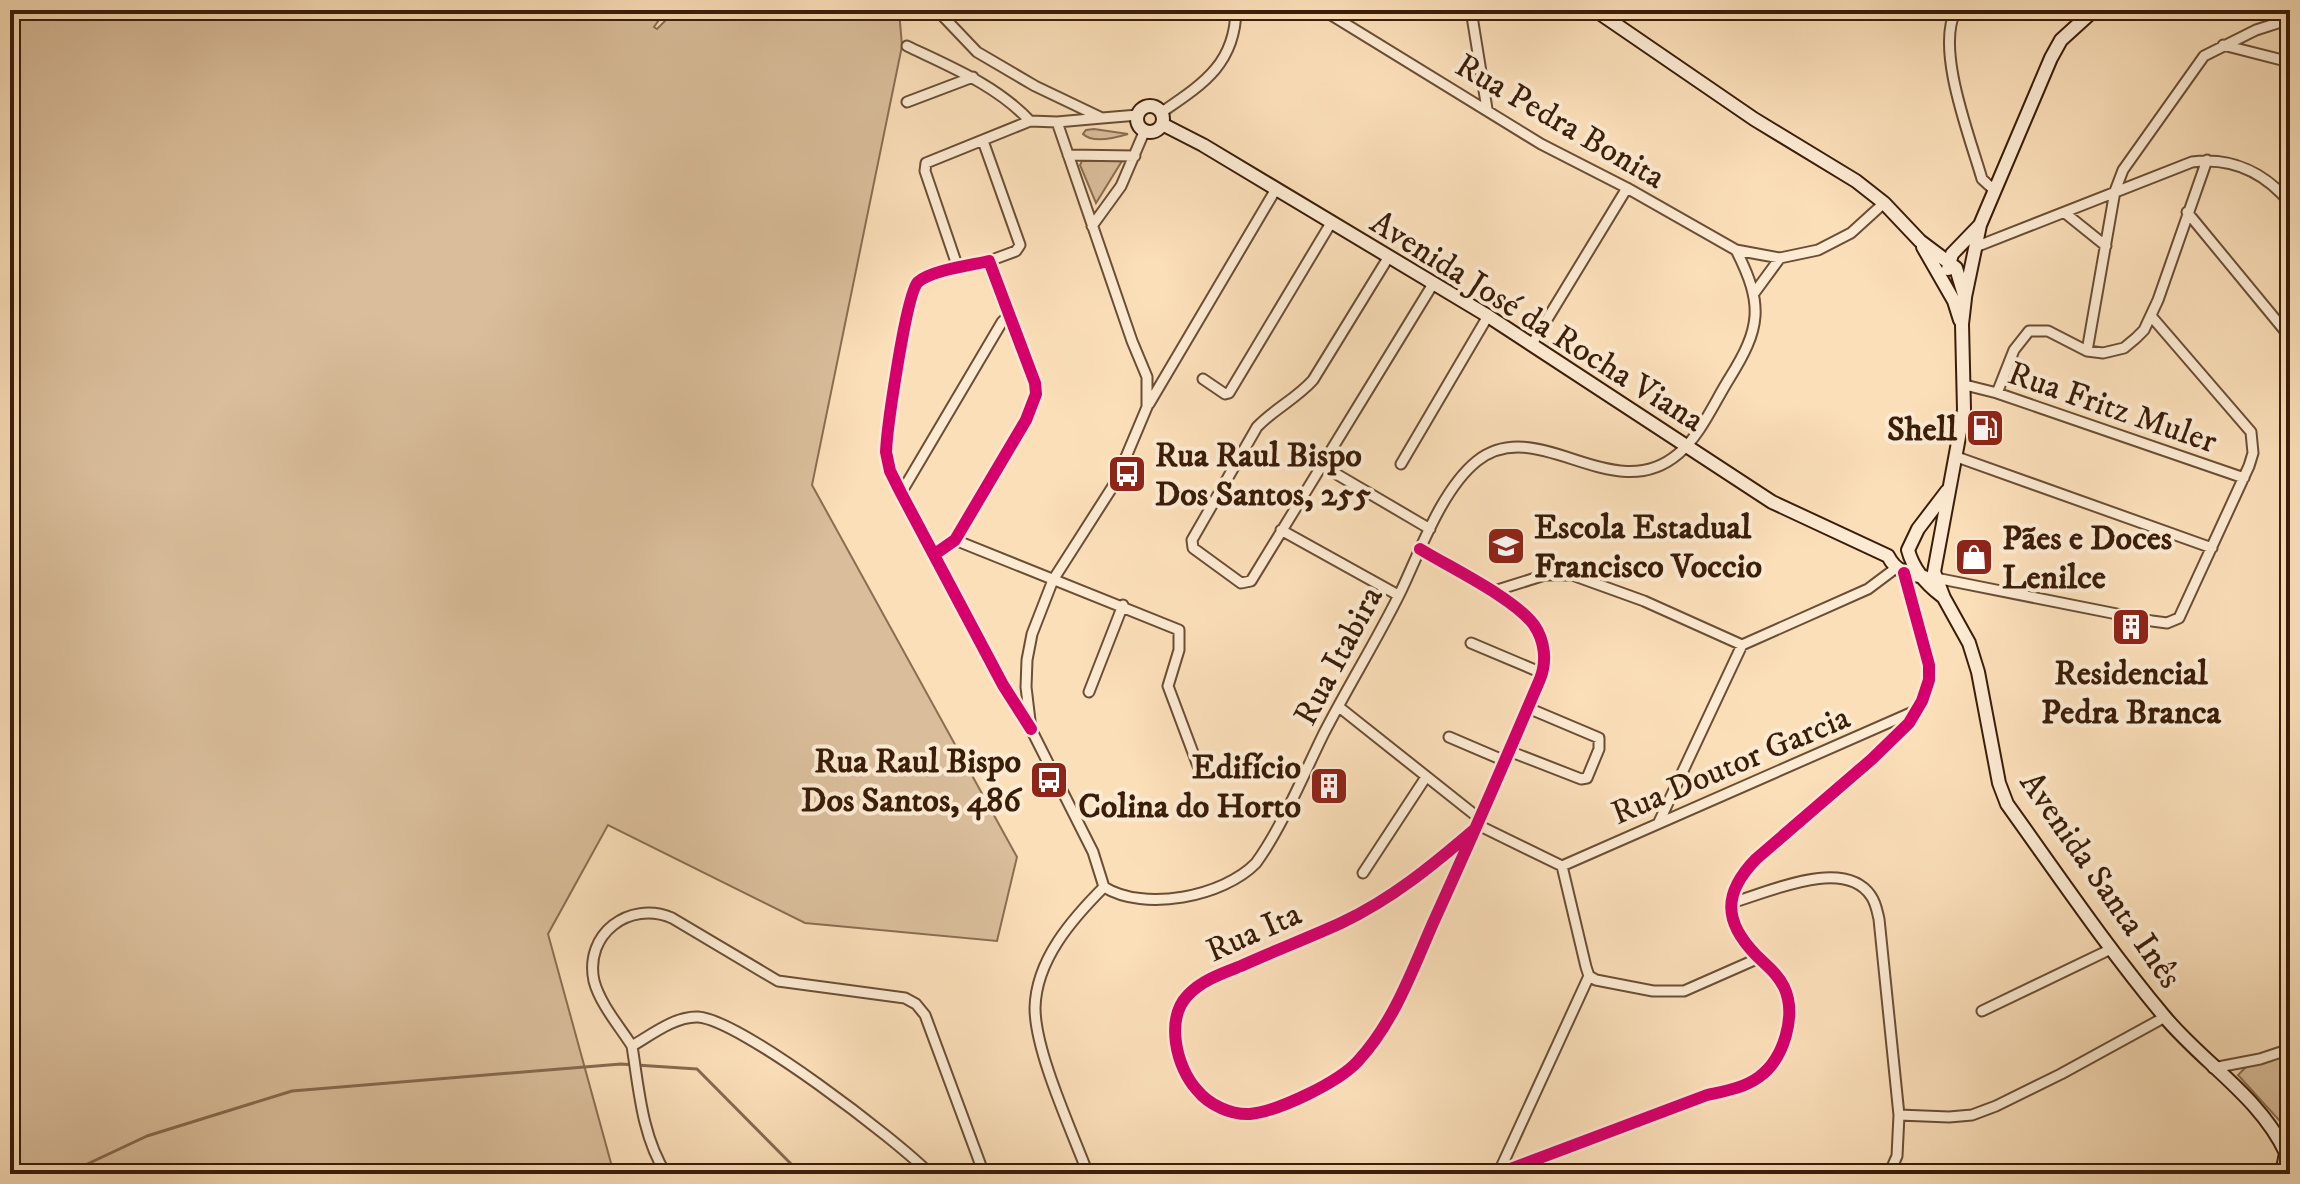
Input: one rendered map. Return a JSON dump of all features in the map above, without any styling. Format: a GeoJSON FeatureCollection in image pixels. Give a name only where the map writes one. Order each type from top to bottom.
{"type":"FeatureCollection","features":[{"type":"Feature","properties":{"kind":"main road"},"geometry":{"type":"LineString","coordinates":[[1595,10],[1754,119],[1849,176],[1884,203],[1951,268]]}},
{"type":"Feature","properties":{"kind":"main road"},"geometry":{"type":"LineString","coordinates":[[1960,300],[1978,246],[1980,225],[2051,58],[2061,40],[2094,10]]}},
{"type":"Feature","properties":{"kind":"main road"},"geometry":{"type":"LineString","coordinates":[[1150,106],[1162,118],[1157,130],[1145,130],[1139,124],[1138,115],[1143,108],[1150,106]]}},
{"type":"Feature","properties":{"kind":"main road","name":"Avenida José da Rocha Viana"},"geometry":{"type":"LineString","coordinates":[[1162,118],[1488,316],[1772,502],[1888,556]]}},
{"type":"Feature","properties":{"kind":"main road"},"geometry":{"type":"LineString","coordinates":[[1938,550],[1921,541],[1888,556],[1900,571],[1929,578],[1935,566],[1957,457],[1965,385],[1960,300],[1951,268],[1952,254],[1980,225]]}},
{"type":"Feature","properties":{"kind":"main road"},"geometry":{"type":"LineString","coordinates":[[1920,241],[1933,266],[1960,300]]}},
{"type":"Feature","properties":{"kind":"main road"},"geometry":{"type":"LineString","coordinates":[[1933,266],[1951,268],[1978,246]]}},
{"type":"Feature","properties":{"kind":"main road"},"geometry":{"type":"LineString","coordinates":[[1910,546],[1918,529],[1948,490]]}},
{"type":"Feature","properties":{"kind":"main road","name":"Avenida Santa Inês"},"geometry":{"type":"LineString","coordinates":[[1910,546],[1912,565],[1929,578],[1933,590],[1944,598],[1969,643],[1978,672],[1999,783],[2007,804],[2111,949],[2165,1017],[2245,1097],[2288,1150]]}},
{"type":"Feature","properties":{"kind":"main road"},"geometry":{"type":"LineString","coordinates":[[2282,1174],[2288,1150]]}},
{"type":"Feature","properties":{"kind":"street"},"geometry":{"type":"LineString","coordinates":[[937,10],[970,46],[986,58],[1102,118]]}},
{"type":"Feature","properties":{"kind":"street"},"geometry":{"type":"LineString","coordinates":[[1162,118],[1210,75],[1225,55],[1234,37],[1236,10]]}},
{"type":"Feature","properties":{"kind":"street","name":"Rua Pedra Bonita"},"geometry":{"type":"LineString","coordinates":[[1323,10],[1541,144],[1627,188],[1736,250],[1780,258]]}},
{"type":"Feature","properties":{"kind":"street"},"geometry":{"type":"LineString","coordinates":[[1471,10],[1487,109]]}},
{"type":"Feature","properties":{"kind":"street"},"geometry":{"type":"LineString","coordinates":[[1956,10],[1948,30],[1951,70],[1982,179],[1995,191]]}},
{"type":"Feature","properties":{"kind":"street"},"geometry":{"type":"LineString","coordinates":[[2087,351],[2115,191],[2123,170],[2204,56],[2256,30],[2290,19]]}},
{"type":"Feature","properties":{"kind":"street"},"geometry":{"type":"LineString","coordinates":[[2223,45],[2290,62]]}},
{"type":"Feature","properties":{"kind":"street"},"geometry":{"type":"LineString","coordinates":[[907,46],[973,77],[1011,101],[1030,121]]}},
{"type":"Feature","properties":{"kind":"street"},"geometry":{"type":"LineString","coordinates":[[907,102],[973,77]]}},
{"type":"Feature","properties":{"kind":"street"},"geometry":{"type":"LineString","coordinates":[[958,268],[925,171],[926,163],[1030,121],[1057,122],[1138,115]]}},
{"type":"Feature","properties":{"kind":"street"},"geometry":{"type":"LineString","coordinates":[[1057,122],[1147,377],[1147,407]]}},
{"type":"Feature","properties":{"kind":"street"},"geometry":{"type":"LineString","coordinates":[[1092,226],[1121,186],[1145,130]]}},
{"type":"Feature","properties":{"kind":"street"},"geometry":{"type":"LineString","coordinates":[[983,141],[1020,245],[1016,251],[989,261],[920,281],[913,292],[907,314],[886,452],[890,471],[901,493],[1003,685],[1031,729],[1093,852],[1104,887],[1070,923],[1055,945],[1038,987],[1035,1009],[1045,1059],[1088,1174]]}},
{"type":"Feature","properties":{"kind":"street"},"geometry":{"type":"LineString","coordinates":[[1068,155],[1135,156]]}},
{"type":"Feature","properties":{"kind":"street"},"geometry":{"type":"LineString","coordinates":[[1997,393],[2014,350],[2029,331],[2048,331],[2087,351],[2103,353],[2124,348],[2144,330],[2207,160]]}},
{"type":"Feature","properties":{"kind":"street"},"geometry":{"type":"LineString","coordinates":[[1978,246],[2181,166],[2207,160],[2234,164],[2252,171],[2278,189],[2290,203]]}},
{"type":"Feature","properties":{"kind":"street"},"geometry":{"type":"LineString","coordinates":[[1532,344],[1627,188]]}},
{"type":"Feature","properties":{"kind":"street"},"geometry":{"type":"LineString","coordinates":[[1031,729],[1026,687],[1027,660],[1032,634],[1053,580],[1115,483],[1147,407],[1276,189]]}},
{"type":"Feature","properties":{"kind":"street"},"geometry":{"type":"LineString","coordinates":[[1755,292],[1780,258],[1818,250],[1837,242],[1865,222],[1884,203]]}},
{"type":"Feature","properties":{"kind":"street"},"geometry":{"type":"LineString","coordinates":[[2187,212],[2290,337]]}},
{"type":"Feature","properties":{"kind":"street"},"geometry":{"type":"LineString","coordinates":[[2065,213],[2106,246]]}},
{"type":"Feature","properties":{"kind":"street"},"geometry":{"type":"LineString","coordinates":[[1203,379],[1225,394],[1229,393],[1331,223]]}},
{"type":"Feature","properties":{"kind":"street"},"geometry":{"type":"LineString","coordinates":[[1687,445],[1749,344],[1754,328],[1755,292],[1736,250]]}},
{"type":"Feature","properties":{"kind":"street"},"geometry":{"type":"LineString","coordinates":[[1388,258],[1313,380],[1299,394],[1271,412],[1257,427],[1191,543],[1193,548],[1241,583],[1251,581],[1433,284]]}},
{"type":"Feature","properties":{"kind":"street"},"geometry":{"type":"LineString","coordinates":[[935,554],[955,540],[1026,420],[1036,394],[1035,383],[989,261]]}},
{"type":"Feature","properties":{"kind":"street"},"geometry":{"type":"LineString","coordinates":[[901,493],[1009,315]]}},
{"type":"Feature","properties":{"kind":"street"},"geometry":{"type":"LineString","coordinates":[[1401,464],[1488,316]]}},
{"type":"Feature","properties":{"kind":"street"},"geometry":{"type":"LineString","coordinates":[[1929,578],[2167,623],[2179,618],[2253,453],[2251,432],[2151,316]]}},
{"type":"Feature","properties":{"kind":"street","name":"Rua Fritz Muler"},"geometry":{"type":"LineString","coordinates":[[1965,385],[1997,393],[2244,478]]}},
{"type":"Feature","properties":{"kind":"street","name":"Rua Itabira"},"geometry":{"type":"LineString","coordinates":[[1104,887],[1116,895],[1133,897],[1199,895],[1224,887],[1244,875],[1260,857],[1430,529],[1464,472],[1480,459],[1495,451],[1538,449],[1624,474],[1664,463],[1687,445]]}},
{"type":"Feature","properties":{"kind":"street"},"geometry":{"type":"LineString","coordinates":[[1957,457],[2212,548]]}},
{"type":"Feature","properties":{"kind":"street"},"geometry":{"type":"LineString","coordinates":[[1321,465],[1430,529]]}},
{"type":"Feature","properties":{"kind":"street"},"geometry":{"type":"LineString","coordinates":[[1281,530],[1398,595]]}},
{"type":"Feature","properties":{"kind":"street"},"geometry":{"type":"LineString","coordinates":[[955,540],[1179,630],[1179,650],[1168,686],[1198,766]]}},
{"type":"Feature","properties":{"kind":"street","name":"Rua Ita"},"geometry":{"type":"LineString","coordinates":[[1420,549],[1520,610],[1536,627],[1545,658],[1528,708],[1477,825],[1404,990],[1374,1040],[1354,1065],[1324,1086],[1249,1114],[1221,1108],[1197,1090],[1186,1073],[1176,1043],[1177,1020],[1186,996],[1210,980],[1340,923],[1386,899],[1408,885],[1477,825]]}},
{"type":"Feature","properties":{"kind":"street"},"geometry":{"type":"LineString","coordinates":[[1498,1174],[1707,1095],[1737,1089],[1760,1076],[1773,1063],[1788,1027],[1786,991],[1776,973],[1737,932],[1731,903],[1737,882],[1756,859],[1872,759],[1918,710],[1929,680],[1929,665],[1900,571],[1868,589],[1742,645],[1659,822]]}},
{"type":"Feature","properties":{"kind":"street"},"geometry":{"type":"LineString","coordinates":[[1491,592],[1545,575],[1572,575],[1644,601],[1742,645]]}},
{"type":"Feature","properties":{"kind":"street"},"geometry":{"type":"LineString","coordinates":[[1089,692],[1123,605]]}},
{"type":"Feature","properties":{"kind":"street"},"geometry":{"type":"LineString","coordinates":[[1471,643],[1542,673]]}},
{"type":"Feature","properties":{"kind":"street"},"geometry":{"type":"LineString","coordinates":[[1339,707],[1426,777],[1477,825],[1562,866],[1589,976],[1498,1174]]}},
{"type":"Feature","properties":{"kind":"street"},"geometry":{"type":"LineString","coordinates":[[1449,737],[1581,779],[1587,778],[1599,749],[1599,738],[1528,708]]}},
{"type":"Feature","properties":{"kind":"street","name":"Rua Doutor Garcia"},"geometry":{"type":"LineString","coordinates":[[1562,866],[1918,710]]}},
{"type":"Feature","properties":{"kind":"street"},"geometry":{"type":"LineString","coordinates":[[1363,873],[1426,777]]}},
{"type":"Feature","properties":{"kind":"street"},"geometry":{"type":"LineString","coordinates":[[1731,903],[1810,879],[1838,877],[1860,885],[1870,894],[1879,919],[1899,1115],[1897,1156],[1889,1174]]}},
{"type":"Feature","properties":{"kind":"street"},"geometry":{"type":"LineString","coordinates":[[666,1174],[652,1148],[644,1118],[632,1046],[594,981],[595,957],[605,934],[623,917],[646,911],[659,913],[778,981],[891,994],[916,1004],[932,1031],[981,1171]]}},
{"type":"Feature","properties":{"kind":"street"},"geometry":{"type":"LineString","coordinates":[[1982,1011],[2111,949]]}},
{"type":"Feature","properties":{"kind":"street"},"geometry":{"type":"LineString","coordinates":[[1589,976],[1653,991],[1684,991],[1759,958]]}},
{"type":"Feature","properties":{"kind":"street"},"geometry":{"type":"LineString","coordinates":[[1899,1115],[1972,1115],[2061,1074],[2165,1017]]}},
{"type":"Feature","properties":{"kind":"street"},"geometry":{"type":"LineString","coordinates":[[632,1046],[683,1018],[707,1019],[724,1025],[854,1111],[930,1174]]}},
{"type":"Feature","properties":{"kind":"street"},"geometry":{"type":"LineString","coordinates":[[2213,1068],[2260,1059],[2290,1049]]}},
{"type":"Feature","properties":{"kind":"shaded area"},"geometry":{"type":"Polygon","coordinates":[[[10,10],[666,10],[654,27],[657,29],[673,13],[681,10],[899,10],[902,46],[812,485],[1017,857],[997,941],[805,923],[608,825],[548,934],[614,1174],[10,1174],[10,10]]]}},
{"type":"Feature","properties":{"kind":"shaded area"},"geometry":{"type":"Polygon","coordinates":[[[1086,130],[1128,134],[1098,139],[1083,134],[1086,130]]]}},
{"type":"Feature","properties":{"kind":"shaded area"},"geometry":{"type":"Polygon","coordinates":[[[1082,161],[1122,161],[1096,203],[1080,165],[1082,161]]]}},
{"type":"Feature","properties":{"kind":"shaded area"},"geometry":{"type":"Polygon","coordinates":[[[2290,1054],[2289,1131],[2238,1075],[2246,1067],[2290,1054]]]}},
{"type":"Feature","properties":{"kind":"waterway"},"geometry":{"type":"LineString","coordinates":[[66,1174],[147,1136],[292,1091],[621,1064],[697,1069],[801,1174]]}},
{"type":"Feature","properties":{"kind":"cycle path"},"geometry":{"type":"LineString","coordinates":[[935,554],[955,540],[1026,420],[1036,394],[1035,383],[989,261],[942,271],[918,282],[903,335],[886,452],[890,471],[901,493],[1003,685],[1031,729]]}},
{"type":"Feature","properties":{"kind":"cycle path"},"geometry":{"type":"LineString","coordinates":[[1420,549],[1497,594],[1525,615],[1538,631],[1543,645],[1544,666],[1540,679],[1487,801],[1410,977],[1371,1046],[1337,1078],[1262,1112],[1243,1114],[1228,1111],[1202,1095],[1184,1069],[1176,1043],[1177,1017],[1188,995],[1213,978],[1341,923],[1378,903],[1428,868],[1475,829]]}},
{"type":"Feature","properties":{"kind":"cycle path"},"geometry":{"type":"LineString","coordinates":[[1497,1174],[1707,1095],[1747,1084],[1768,1069],[1775,1059],[1786,1036],[1788,998],[1778,978],[1737,930],[1731,907],[1733,895],[1745,871],[1756,859],[1872,759],[1909,723],[1922,701],[1929,680],[1929,665],[1904,573]]}},
{"type":"Feature","properties":{"kind":"place","name":"Shell"},"geometry":{"type":"Point","coordinates":[1985,428]}},
{"type":"Feature","properties":{"kind":"place","name":"Rua Raul Bispo Dos Santos, 255"},"geometry":{"type":"Point","coordinates":[1127,474]}},
{"type":"Feature","properties":{"kind":"place","name":"Escola Estadual Francisco Voccio"},"geometry":{"type":"Point","coordinates":[1506,546]}},
{"type":"Feature","properties":{"kind":"place","name":"Pães e Doces Lenilce"},"geometry":{"type":"Point","coordinates":[1974,557]}},
{"type":"Feature","properties":{"kind":"place","name":"Residencial Pedra Branca"},"geometry":{"type":"Point","coordinates":[2131,627]}},
{"type":"Feature","properties":{"kind":"place","name":"Rua Raul Bispo Dos Santos, 486"},"geometry":{"type":"Point","coordinates":[1049,780]}},
{"type":"Feature","properties":{"kind":"place","name":"Edifício Colina do Horto"},"geometry":{"type":"Point","coordinates":[1329,786]}}]}
